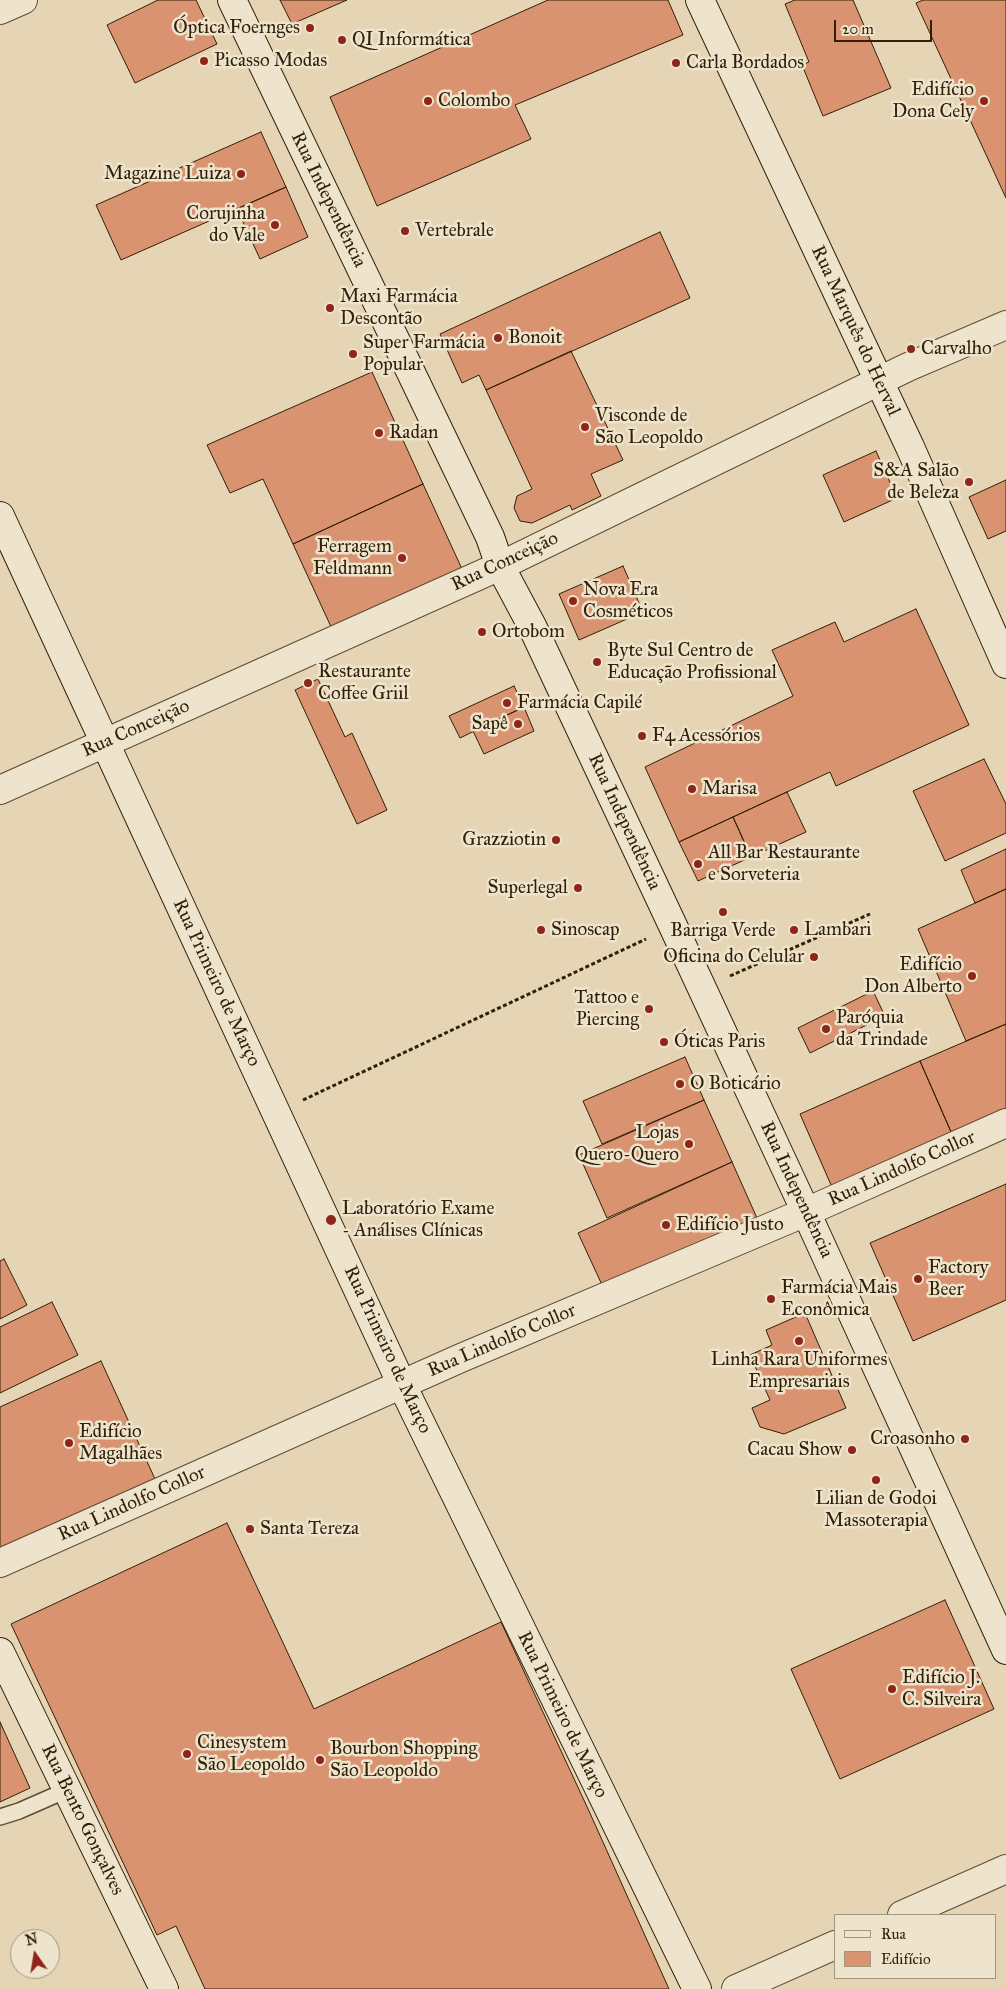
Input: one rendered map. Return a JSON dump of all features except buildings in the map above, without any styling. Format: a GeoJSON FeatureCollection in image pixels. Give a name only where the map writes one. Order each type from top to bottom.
{"type":"FeatureCollection","features":[{"type":"Feature","properties":{"kind":"street"},"geometry":{"type":"LineString","coordinates":[[0,10],[23,0]]}},
{"type":"Feature","properties":{"kind":"street","name":"Rua Independência"},"geometry":{"type":"LineString","coordinates":[[232,0],[490,537],[500,566],[532,626],[673,926],[1006,1650]]}},
{"type":"Feature","properties":{"kind":"street","name":"Rua Marquês do Herval"},"geometry":{"type":"LineString","coordinates":[[700,0],[910,447],[1006,664]]}},
{"type":"Feature","properties":{"kind":"street","name":"Rua Conceição"},"geometry":{"type":"LineString","coordinates":[[0,790],[500,566],[908,367],[1006,324]]}},
{"type":"Feature","properties":{"kind":"street","name":"Rua Primeiro de Março"},"geometry":{"type":"LineString","coordinates":[[0,516],[402,1385],[697,1989]]}},
{"type":"Feature","properties":{"kind":"street","name":"Rua Lindolfo Collor"},"geometry":{"type":"LineString","coordinates":[[0,1563],[402,1385],[806,1212],[1006,1122]]}},
{"type":"Feature","properties":{"kind":"street","name":"Rua Bento Gonçalves"},"geometry":{"type":"LineString","coordinates":[[0,1652],[164,1989]]}},
{"type":"Feature","properties":{"kind":"street"},"geometry":{"type":"LineString","coordinates":[[904,1914],[1006,1869]]}},
{"type":"Feature","properties":{"kind":"street"},"geometry":{"type":"LineString","coordinates":[[736,1989],[834,1945]]}},
{"type":"Feature","properties":{"kind":"lane"},"geometry":{"type":"LineString","coordinates":[[0,1817],[19,1811],[67,1790]]}},
{"type":"Feature","properties":{"kind":"path"},"geometry":{"type":"LineString","coordinates":[[702,988],[870,914]]}},
{"type":"Feature","properties":{"kind":"path"},"geometry":{"type":"LineString","coordinates":[[276,1113],[673,926]]}},
{"type":"Feature","properties":{"kind":"place","name":"Óptica Foernges"},"geometry":{"type":"Point","coordinates":[310,28]}},
{"type":"Feature","properties":{"kind":"place","name":"QI Informática"},"geometry":{"type":"Point","coordinates":[342,40]}},
{"type":"Feature","properties":{"kind":"place","name":"Picasso Modas"},"geometry":{"type":"Point","coordinates":[204,61]}},
{"type":"Feature","properties":{"kind":"place","name":"Carla Bordados"},"geometry":{"type":"Point","coordinates":[676,63]}},
{"type":"Feature","properties":{"kind":"place","name":"Colombo"},"geometry":{"type":"Point","coordinates":[428,101]}},
{"type":"Feature","properties":{"kind":"place","name":"Edifício Dona Cely"},"geometry":{"type":"Point","coordinates":[984,101]}},
{"type":"Feature","properties":{"kind":"place","name":"Magazine Luiza"},"geometry":{"type":"Point","coordinates":[241,174]}},
{"type":"Feature","properties":{"kind":"place","name":"Corujinha do Vale"},"geometry":{"type":"Point","coordinates":[275,225]}},
{"type":"Feature","properties":{"kind":"place","name":"Vertebrale"},"geometry":{"type":"Point","coordinates":[405,231]}},
{"type":"Feature","properties":{"kind":"place","name":"Maxi Farmácia Descontão"},"geometry":{"type":"Point","coordinates":[330,308]}},
{"type":"Feature","properties":{"kind":"place","name":"Bonoit"},"geometry":{"type":"Point","coordinates":[498,338]}},
{"type":"Feature","properties":{"kind":"place","name":"Carvalho"},"geometry":{"type":"Point","coordinates":[911,349]}},
{"type":"Feature","properties":{"kind":"place","name":"Super Farmácia Popular"},"geometry":{"type":"Point","coordinates":[353,354]}},
{"type":"Feature","properties":{"kind":"place","name":"Visconde de São Leopoldo"},"geometry":{"type":"Point","coordinates":[585,427]}},
{"type":"Feature","properties":{"kind":"place","name":"Radan"},"geometry":{"type":"Point","coordinates":[379,433]}},
{"type":"Feature","properties":{"kind":"place","name":"S&A Salão de Beleza"},"geometry":{"type":"Point","coordinates":[969,482]}},
{"type":"Feature","properties":{"kind":"place","name":"Ferragem Feldmann"},"geometry":{"type":"Point","coordinates":[402,558]}},
{"type":"Feature","properties":{"kind":"place","name":"Nova Era Cosméticos"},"geometry":{"type":"Point","coordinates":[573,601]}},
{"type":"Feature","properties":{"kind":"place","name":"Ortobom"},"geometry":{"type":"Point","coordinates":[482,632]}},
{"type":"Feature","properties":{"kind":"place","name":"Byte Sul Centro de Educação Profissional"},"geometry":{"type":"Point","coordinates":[597,662]}},
{"type":"Feature","properties":{"kind":"place","name":"Restaurante Coffee Griil"},"geometry":{"type":"Point","coordinates":[308,683]}},
{"type":"Feature","properties":{"kind":"place","name":"Farmácia Capilé"},"geometry":{"type":"Point","coordinates":[507,703]}},
{"type":"Feature","properties":{"kind":"place","name":"Sapê"},"geometry":{"type":"Point","coordinates":[518,724]}},
{"type":"Feature","properties":{"kind":"place","name":"F4 Acessórios"},"geometry":{"type":"Point","coordinates":[642,736]}},
{"type":"Feature","properties":{"kind":"place","name":"Marisa"},"geometry":{"type":"Point","coordinates":[692,789]}},
{"type":"Feature","properties":{"kind":"place","name":"Grazziotin"},"geometry":{"type":"Point","coordinates":[556,840]}},
{"type":"Feature","properties":{"kind":"place","name":"All Bar Restaurante e Sorveteria"},"geometry":{"type":"Point","coordinates":[698,864]}},
{"type":"Feature","properties":{"kind":"place","name":"Superlegal"},"geometry":{"type":"Point","coordinates":[578,888]}},
{"type":"Feature","properties":{"kind":"place","name":"Barriga Verde"},"geometry":{"type":"Point","coordinates":[723,912]}},
{"type":"Feature","properties":{"kind":"place","name":"Sinoscap"},"geometry":{"type":"Point","coordinates":[541,930]}},
{"type":"Feature","properties":{"kind":"place","name":"Lambari"},"geometry":{"type":"Point","coordinates":[794,930]}},
{"type":"Feature","properties":{"kind":"place","name":"Oficina do Celular"},"geometry":{"type":"Point","coordinates":[814,957]}},
{"type":"Feature","properties":{"kind":"place","name":"Edifício Don Alberto"},"geometry":{"type":"Point","coordinates":[972,976]}},
{"type":"Feature","properties":{"kind":"place","name":"Tattoo e Piercing"},"geometry":{"type":"Point","coordinates":[649,1009]}},
{"type":"Feature","properties":{"kind":"place","name":"Paróquia da Trindade"},"geometry":{"type":"Point","coordinates":[826,1029]}},
{"type":"Feature","properties":{"kind":"place","name":"Óticas Paris"},"geometry":{"type":"Point","coordinates":[664,1042]}},
{"type":"Feature","properties":{"kind":"place","name":"O Boticário"},"geometry":{"type":"Point","coordinates":[680,1084]}},
{"type":"Feature","properties":{"kind":"place","name":"Lojas Quero-Quero"},"geometry":{"type":"Point","coordinates":[689,1144]}},
{"type":"Feature","properties":{"kind":"place","name":"Laboratório Exame - Análises Clínicas"},"geometry":{"type":"Point","coordinates":[331,1220]}},
{"type":"Feature","properties":{"kind":"place","name":"Edifício Justo"},"geometry":{"type":"Point","coordinates":[666,1225]}},
{"type":"Feature","properties":{"kind":"place","name":"Factory Beer"},"geometry":{"type":"Point","coordinates":[918,1279]}},
{"type":"Feature","properties":{"kind":"place","name":"Farmácia Mais Econômica"},"geometry":{"type":"Point","coordinates":[771,1299]}},
{"type":"Feature","properties":{"kind":"place","name":"Linha Rara Uniformes Empresariais"},"geometry":{"type":"Point","coordinates":[799,1341]}},
{"type":"Feature","properties":{"kind":"place","name":"Croasonho"},"geometry":{"type":"Point","coordinates":[965,1439]}},
{"type":"Feature","properties":{"kind":"place","name":"Edifício Magalhães"},"geometry":{"type":"Point","coordinates":[69,1443]}},
{"type":"Feature","properties":{"kind":"place","name":"Cacau Show"},"geometry":{"type":"Point","coordinates":[852,1450]}},
{"type":"Feature","properties":{"kind":"place","name":"Lilian de Godoi Massoterapia"},"geometry":{"type":"Point","coordinates":[876,1480]}},
{"type":"Feature","properties":{"kind":"place","name":"Santa Tereza"},"geometry":{"type":"Point","coordinates":[250,1529]}},
{"type":"Feature","properties":{"kind":"place","name":"Edifício J. C. Silveira"},"geometry":{"type":"Point","coordinates":[892,1689]}},
{"type":"Feature","properties":{"kind":"place","name":"Cinesystem São Leopoldo"},"geometry":{"type":"Point","coordinates":[187,1754]}},
{"type":"Feature","properties":{"kind":"place","name":"Bourbon Shopping São Leopoldo"},"geometry":{"type":"Point","coordinates":[320,1760]}}]}
